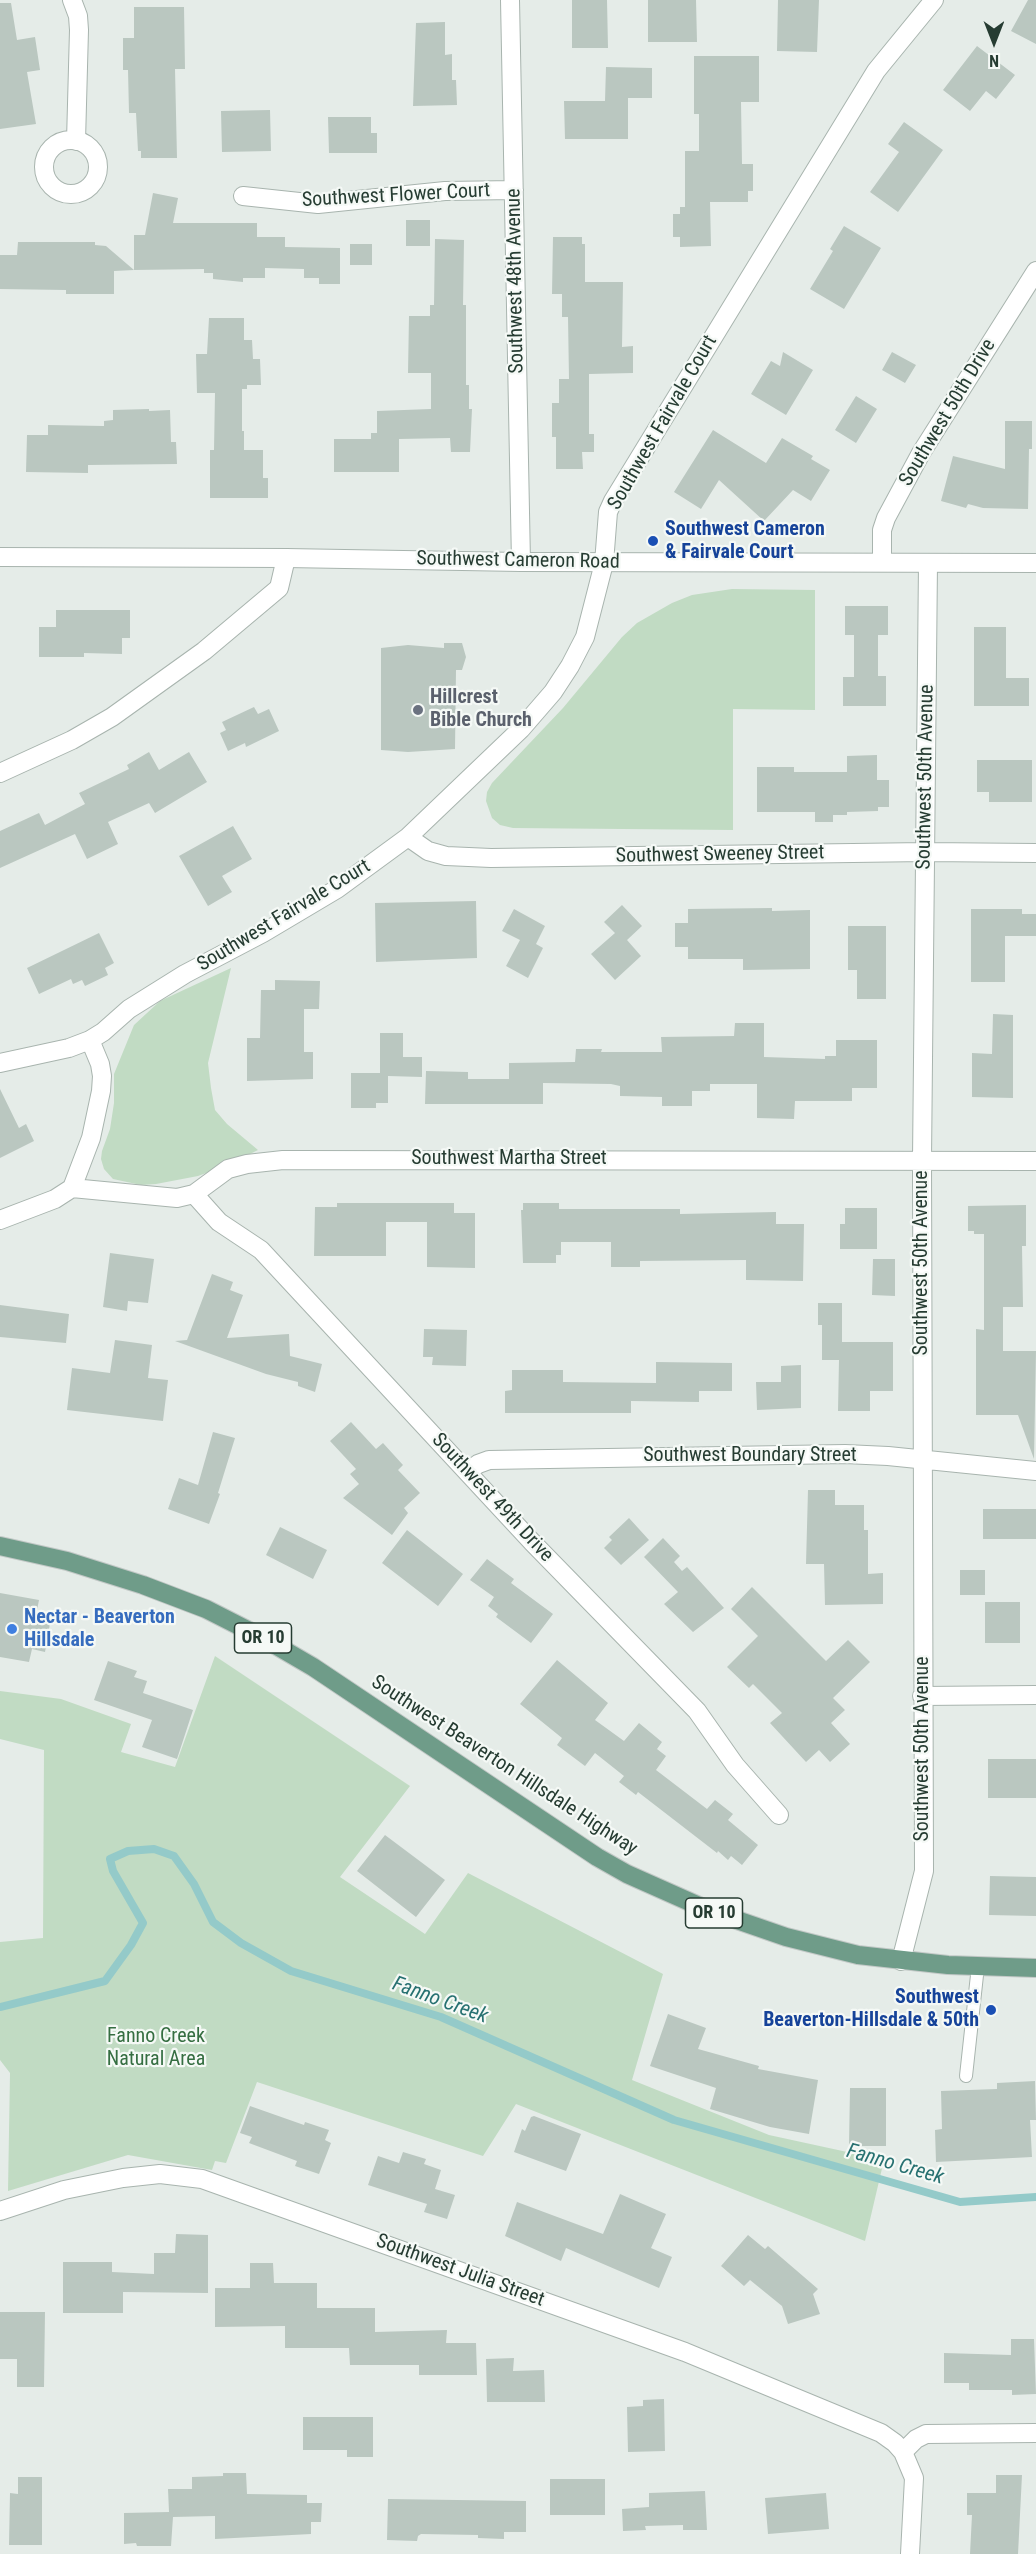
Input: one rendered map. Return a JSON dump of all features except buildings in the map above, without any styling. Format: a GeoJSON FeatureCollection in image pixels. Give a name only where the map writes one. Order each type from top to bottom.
{"type":"FeatureCollection","features":[{"type":"Feature","properties":{"kind":"main road","name":"Southwest Beaverton Hillsdale Highway"},"geometry":{"type":"LineString","coordinates":[[0,1546],[67,1561],[144,1585],[206,1610],[265,1639],[313,1667],[544,1823],[627,1874],[708,1910],[786,1937],[836,1951],[901,1960],[1036,1968]]}},
{"type":"Feature","properties":{"kind":"street"},"geometry":{"type":"LineString","coordinates":[[72,0],[78,16],[79,30],[76,141]]}},
{"type":"Feature","properties":{"kind":"street","name":"Southwest 48th Avenue"},"geometry":{"type":"LineString","coordinates":[[510,0],[521,562]]}},
{"type":"Feature","properties":{"kind":"street","name":"Southwest Fairvale Court"},"geometry":{"type":"LineString","coordinates":[[0,1063],[69,1048],[90,1040],[139,1003],[337,888],[408,837],[520,729],[553,692],[585,637],[604,563],[608,512],[613,501],[876,71],[934,0]]}},
{"type":"Feature","properties":{"kind":"street","name":"Southwest Flower Court"},"geometry":{"type":"LineString","coordinates":[[243,196],[318,204],[445,191],[514,190]]}},
{"type":"Feature","properties":{"kind":"street","name":"Southwest 50th Drive"},"geometry":{"type":"LineString","coordinates":[[882,562],[882,530],[886,518],[921,453],[1036,271]]}},
{"type":"Feature","properties":{"kind":"street","name":"Southwest Cameron Road"},"geometry":{"type":"LineString","coordinates":[[0,557],[286,558],[604,563],[1036,563]]}},
{"type":"Feature","properties":{"kind":"street"},"geometry":{"type":"LineString","coordinates":[[0,773],[72,740],[112,717],[204,651],[279,588],[286,558]]}},
{"type":"Feature","properties":{"kind":"street","name":"Southwest 50th Avenue"},"geometry":{"type":"LineString","coordinates":[[901,1960],[924,1871],[922,1159],[928,563]]}},
{"type":"Feature","properties":{"kind":"street","name":"Southwest Sweeney Street"},"geometry":{"type":"LineString","coordinates":[[408,837],[428,851],[446,856],[491,858],[925,852],[1036,853]]}},
{"type":"Feature","properties":{"kind":"street"},"geometry":{"type":"LineString","coordinates":[[0,1220],[55,1199],[72,1188],[91,1138],[101,1091],[100,1064],[90,1040]]}},
{"type":"Feature","properties":{"kind":"street","name":"Southwest Martha Street"},"geometry":{"type":"LineString","coordinates":[[194,1194],[228,1169],[247,1164],[283,1160],[922,1159],[1036,1161]]}},
{"type":"Feature","properties":{"kind":"street"},"geometry":{"type":"LineString","coordinates":[[72,1188],[177,1198],[194,1194]]}},
{"type":"Feature","properties":{"kind":"street","name":"Southwest 49th Drive"},"geometry":{"type":"LineString","coordinates":[[194,1194],[219,1221],[261,1250],[532,1542],[698,1711],[735,1765],[779,1815]]}},
{"type":"Feature","properties":{"kind":"street","name":"Southwest Boundary Street"},"geometry":{"type":"LineString","coordinates":[[467,1472],[478,1464],[499,1460],[845,1454],[1036,1472]]}},
{"type":"Feature","properties":{"kind":"street"},"geometry":{"type":"LineString","coordinates":[[922,1696],[1036,1695]]}},
{"type":"Feature","properties":{"kind":"street","name":"Southwest Julia Street"},"geometry":{"type":"LineString","coordinates":[[0,2211],[64,2190],[123,2178],[160,2174],[202,2179],[685,2352],[881,2433],[903,2452]]}},
{"type":"Feature","properties":{"kind":"street"},"geometry":{"type":"LineString","coordinates":[[910,2554],[915,2488],[910,2466],[903,2452],[916,2439],[926,2434],[1036,2433]]}},
{"type":"Feature","properties":{"kind":"lane"},"geometry":{"type":"LineString","coordinates":[[966,2076],[978,1966]]}},
{"type":"Feature","properties":{"kind":"green space"},"geometry":{"type":"Polygon","coordinates":[[[732,589],[815,590],[815,710],[733,709],[733,830],[513,828],[500,825],[492,818],[486,801],[487,792],[492,783],[563,708],[622,637],[637,623],[672,603],[692,595],[732,589]]]}},
{"type":"Feature","properties":{"kind":"green space"},"geometry":{"type":"Polygon","coordinates":[[[231,968],[208,1063],[211,1088],[215,1110],[227,1124],[258,1150],[228,1165],[198,1176],[141,1185],[113,1179],[104,1169],[101,1159],[102,1151],[110,1129],[114,1103],[114,1074],[134,1025],[160,1001],[231,968]]]}},
{"type":"Feature","properties":{"kind":"green space","name":"Fanno Creek Natural Area"},"geometry":{"type":"Polygon","coordinates":[[[215,1656],[410,1786],[340,1877],[425,1934],[468,1873],[663,1974],[632,2080],[769,2135],[884,2160],[865,2241],[516,2104],[483,2156],[257,2082],[226,2163],[215,2161],[212,2170],[128,2155],[8,2191],[10,2073],[0,2060],[0,1942],[43,1938],[44,1750],[0,1739],[0,1691],[61,1699],[131,1724],[121,1752],[175,1767],[215,1656]]]}},
{"type":"Feature","properties":{"kind":"waterway","name":"Fanno Creek"},"geometry":{"type":"LineString","coordinates":[[0,2007],[105,1981],[131,1945],[143,1923],[113,1871],[110,1859],[128,1851],[154,1849],[174,1856],[194,1884],[213,1922],[241,1943],[291,1971],[441,2017],[674,2120],[960,2202],[1036,2197]]}},
{"type":"Feature","properties":{"kind":"place","name":"Southwest Cameron & Fairvale Court"},"geometry":{"type":"Point","coordinates":[653,541]}},
{"type":"Feature","properties":{"kind":"place","name":"Hillcrest Bible Church"},"geometry":{"type":"Point","coordinates":[418,710]}},
{"type":"Feature","properties":{"kind":"place","name":"Nectar - Beaverton Hillsdale"},"geometry":{"type":"Point","coordinates":[12,1629]}},
{"type":"Feature","properties":{"kind":"place","name":"Southwest Beaverton-Hillsdale & 50th"},"geometry":{"type":"Point","coordinates":[991,2010]}}]}
